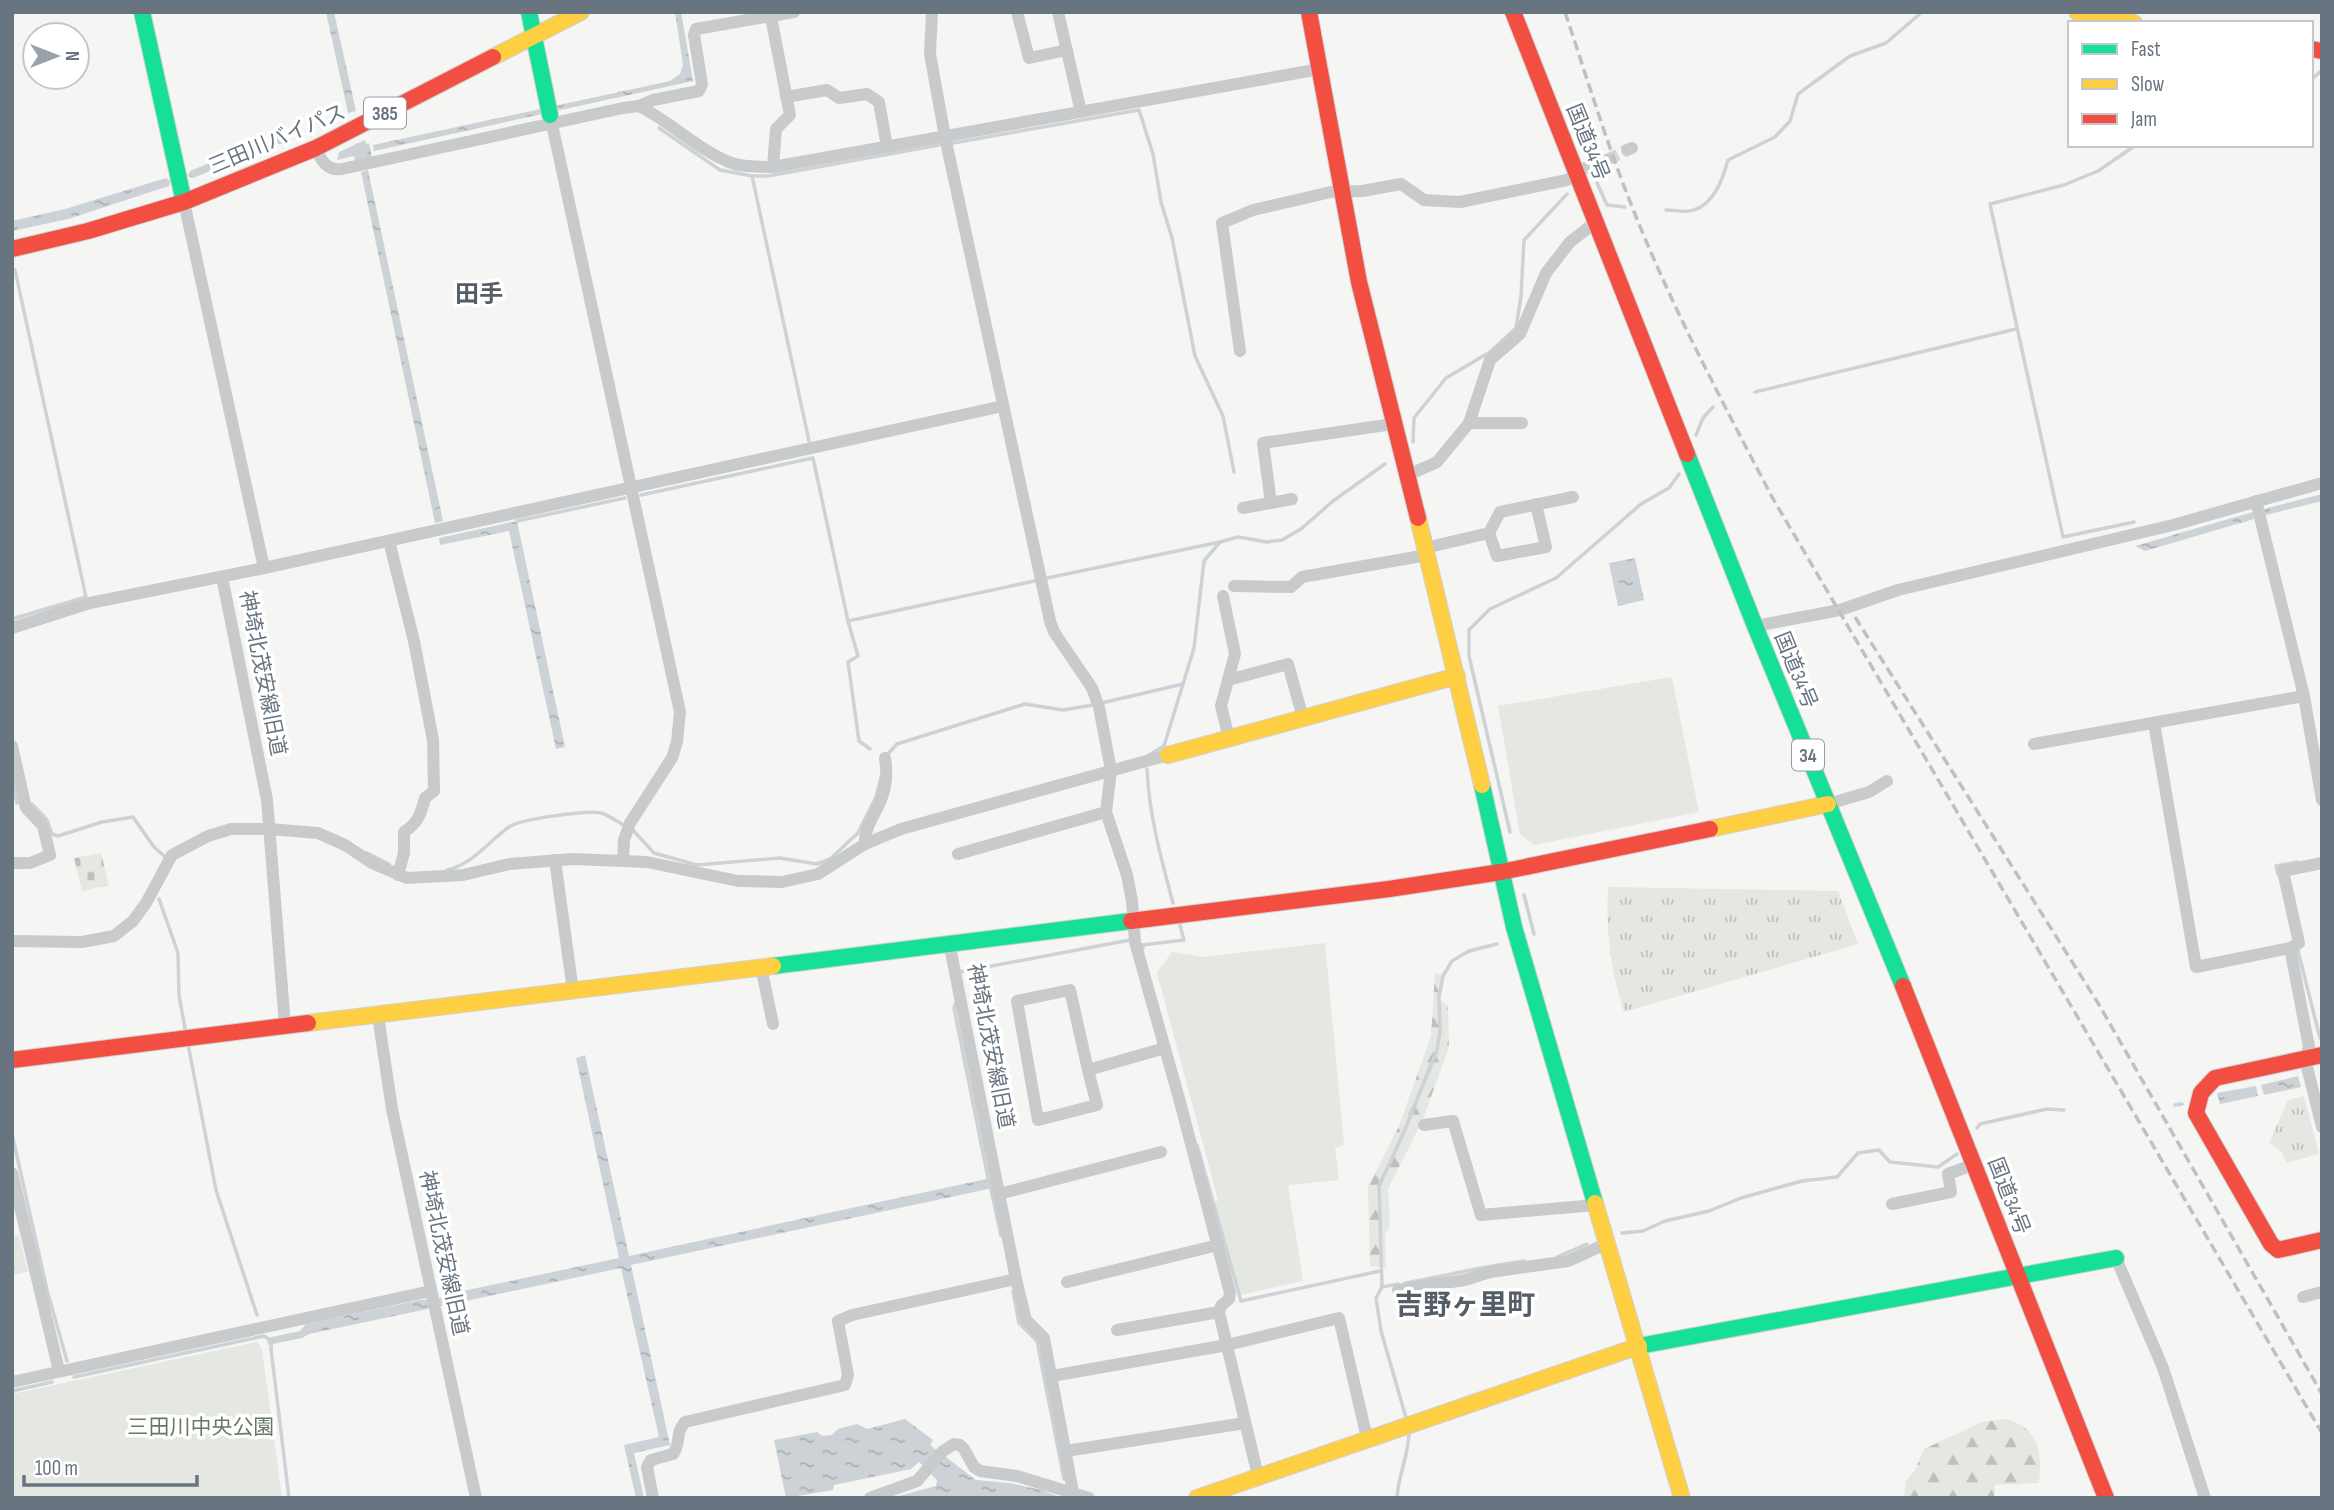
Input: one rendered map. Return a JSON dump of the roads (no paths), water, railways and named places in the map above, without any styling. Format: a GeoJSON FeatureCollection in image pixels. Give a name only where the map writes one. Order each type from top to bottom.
{"type":"FeatureCollection","features":[{"type":"Feature","properties":{"kind":"main road"},"geometry":{"type":"LineString","coordinates":[[142,12],[184,202]]}},
{"type":"Feature","properties":{"kind":"main road"},"geometry":{"type":"LineString","coordinates":[[529,12],[550,114]]}},
{"type":"Feature","properties":{"kind":"main road","name":"三田川バイパス"},"geometry":{"type":"LineString","coordinates":[[12,249],[88,231],[184,202],[316,148],[581,12]]}},
{"type":"Feature","properties":{"kind":"main road"},"geometry":{"type":"LineString","coordinates":[[1309,12],[1359,282],[1457,676],[1514,927],[1682,1498]]}},
{"type":"Feature","properties":{"kind":"main road","name":"国道34号"},"geometry":{"type":"LineString","coordinates":[[1513,12],[1755,626],[1975,1164],[2106,1498]]}},
{"type":"Feature","properties":{"kind":"main road"},"geometry":{"type":"LineString","coordinates":[[2077,12],[2116,16]]}},
{"type":"Feature","properties":{"kind":"main road"},"geometry":{"type":"LineString","coordinates":[[1168,755],[1457,676]]}},
{"type":"Feature","properties":{"kind":"main road"},"geometry":{"type":"LineString","coordinates":[[949,942],[1389,889],[1501,872],[1828,804]]}},
{"type":"Feature","properties":{"kind":"main road","name":"神埼北茂安線旧道"},"geometry":{"type":"LineString","coordinates":[[12,1060],[949,942]]}},
{"type":"Feature","properties":{"kind":"main road"},"geometry":{"type":"LineString","coordinates":[[2314,1057],[2215,1078],[2204,1087],[2197,1100],[2196,1113],[2271,1244],[2278,1250],[2322,1240]]}},
{"type":"Feature","properties":{"kind":"main road"},"geometry":{"type":"LineString","coordinates":[[1197,1498],[1637,1346],[2116,1258]]}},
{"type":"Feature","properties":{"kind":"street"},"geometry":{"type":"LineString","coordinates":[[316,148],[321,160],[336,170],[550,114],[639,106],[653,100],[699,91],[702,85],[694,35],[696,29],[794,12]]}},
{"type":"Feature","properties":{"kind":"street"},"geometry":{"type":"LineString","coordinates":[[932,12],[930,54],[945,137],[1050,621],[1054,632],[1098,703],[1111,770],[1106,812],[1132,901],[1135,942],[1230,1293],[1229,1299],[1220,1306],[1219,1312],[1258,1476]]}},
{"type":"Feature","properties":{"kind":"street"},"geometry":{"type":"LineString","coordinates":[[1017,12],[1028,58],[1067,50]]}},
{"type":"Feature","properties":{"kind":"street"},"geometry":{"type":"LineString","coordinates":[[1058,12],[1082,112]]}},
{"type":"Feature","properties":{"kind":"street"},"geometry":{"type":"LineString","coordinates":[[771,17],[790,115],[776,129],[773,167]]}},
{"type":"Feature","properties":{"kind":"street"},"geometry":{"type":"LineString","coordinates":[[639,106],[661,117],[731,163],[773,167],[1320,69]]}},
{"type":"Feature","properties":{"kind":"street"},"geometry":{"type":"LineString","coordinates":[[786,97],[827,90],[839,97],[867,94],[879,102],[887,147]]}},
{"type":"Feature","properties":{"kind":"street"},"geometry":{"type":"LineString","coordinates":[[550,114],[680,712],[672,758],[628,827],[623,860]]}},
{"type":"Feature","properties":{"kind":"street"},"geometry":{"type":"LineString","coordinates":[[1240,351],[1222,223],[1253,210],[1341,190],[1362,191],[1401,184],[1424,200],[1460,202],[1567,180],[1607,160]]}},
{"type":"Feature","properties":{"kind":"street","name":"神埼北茂安線旧道"},"geometry":{"type":"LineString","coordinates":[[184,202],[264,568],[222,577],[242,667],[269,825],[285,1026]]}},
{"type":"Feature","properties":{"kind":"street"},"geometry":{"type":"LineString","coordinates":[[1406,476],[1437,462],[1469,423],[1490,360],[1520,334],[1546,273],[1554,262],[1570,242],[1597,221]]}},
{"type":"Feature","properties":{"kind":"street"},"geometry":{"type":"LineString","coordinates":[[264,568],[1003,406]]}},
{"type":"Feature","properties":{"kind":"street"},"geometry":{"type":"LineString","coordinates":[[1469,423],[1522,423]]}},
{"type":"Feature","properties":{"kind":"street"},"geometry":{"type":"LineString","coordinates":[[1271,503],[1263,443],[1393,424]]}},
{"type":"Feature","properties":{"kind":"street"},"geometry":{"type":"LineString","coordinates":[[1755,626],[1840,610],[1898,590],[2123,538],[2322,484]]}},
{"type":"Feature","properties":{"kind":"street"},"geometry":{"type":"LineString","coordinates":[[1234,586],[1291,587],[1302,577],[1426,552],[1489,533],[1500,512],[1573,497]]}},
{"type":"Feature","properties":{"kind":"street"},"geometry":{"type":"LineString","coordinates":[[1243,508],[1292,499]]}},
{"type":"Feature","properties":{"kind":"street"},"geometry":{"type":"LineString","coordinates":[[2256,501],[2304,696],[2322,800]]}},
{"type":"Feature","properties":{"kind":"street"},"geometry":{"type":"LineString","coordinates":[[1489,533],[1497,556],[1546,547],[1536,505]]}},
{"type":"Feature","properties":{"kind":"street"},"geometry":{"type":"LineString","coordinates":[[389,541],[414,641],[433,740],[434,791],[425,798],[422,813],[415,824],[404,832],[400,871]]}},
{"type":"Feature","properties":{"kind":"street"},"geometry":{"type":"LineString","coordinates":[[12,628],[90,603],[222,577]]}},
{"type":"Feature","properties":{"kind":"street"},"geometry":{"type":"LineString","coordinates":[[1223,596],[1234,654],[1221,706],[1229,738]]}},
{"type":"Feature","properties":{"kind":"street"},"geometry":{"type":"LineString","coordinates":[[1228,680],[1288,664],[1303,718]]}},
{"type":"Feature","properties":{"kind":"street"},"geometry":{"type":"LineString","coordinates":[[2034,744],[2304,696]]}},
{"type":"Feature","properties":{"kind":"street"},"geometry":{"type":"LineString","coordinates":[[2154,723],[2196,967],[2290,948],[2299,943],[2283,871],[2322,863]]}},
{"type":"Feature","properties":{"kind":"street"},"geometry":{"type":"LineString","coordinates":[[12,746],[26,808],[43,826],[50,855],[30,863],[12,863]]}},
{"type":"Feature","properties":{"kind":"street"},"geometry":{"type":"LineString","coordinates":[[12,941],[82,942],[114,936],[133,921],[146,903],[166,862],[179,850],[208,836],[231,829],[269,825],[318,833],[345,845],[372,863],[423,879],[447,877],[509,864],[555,860],[623,860],[647,862],[738,881],[782,883],[818,874],[865,844],[901,829],[1168,755]]}},
{"type":"Feature","properties":{"kind":"street"},"geometry":{"type":"LineString","coordinates":[[865,844],[864,835],[882,797],[887,771],[885,758]]}},
{"type":"Feature","properties":{"kind":"street"},"geometry":{"type":"LineString","coordinates":[[1828,804],[1868,792],[1887,780]]}},
{"type":"Feature","properties":{"kind":"street"},"geometry":{"type":"LineString","coordinates":[[958,854],[1106,812]]}},
{"type":"Feature","properties":{"kind":"street"},"geometry":{"type":"LineString","coordinates":[[555,860],[573,991]]}},
{"type":"Feature","properties":{"kind":"street","name":"神埼北茂安線旧道"},"geometry":{"type":"LineString","coordinates":[[949,942],[1016,1279],[1026,1320],[1044,1338],[1073,1492]]}},
{"type":"Feature","properties":{"kind":"street"},"geometry":{"type":"LineString","coordinates":[[2290,948],[2309,1047],[2314,1057],[2322,1127]]}},
{"type":"Feature","properties":{"kind":"street"},"geometry":{"type":"LineString","coordinates":[[761,967],[773,1024]]}},
{"type":"Feature","properties":{"kind":"street"},"geometry":{"type":"LineString","coordinates":[[1070,990],[1088,1070],[1097,1105],[1038,1120],[1017,1002],[1070,990]]}},
{"type":"Feature","properties":{"kind":"street","name":"神埼北茂安線旧道"},"geometry":{"type":"LineString","coordinates":[[378,1016],[392,1109],[476,1498]]}},
{"type":"Feature","properties":{"kind":"street"},"geometry":{"type":"LineString","coordinates":[[1088,1070],[1165,1048]]}},
{"type":"Feature","properties":{"kind":"street"},"geometry":{"type":"LineString","coordinates":[[1424,1125],[1453,1121],[1481,1215],[1597,1205]]}},
{"type":"Feature","properties":{"kind":"street"},"geometry":{"type":"LineString","coordinates":[[999,1194],[1161,1152]]}},
{"type":"Feature","properties":{"kind":"street"},"geometry":{"type":"LineString","coordinates":[[1892,1204],[1951,1192],[1948,1174],[1975,1164]]}},
{"type":"Feature","properties":{"kind":"street"},"geometry":{"type":"LineString","coordinates":[[12,1173],[59,1371]]}},
{"type":"Feature","properties":{"kind":"street"},"geometry":{"type":"LineString","coordinates":[[1398,1290],[1465,1280],[1490,1272],[1567,1261],[1608,1243]]}},
{"type":"Feature","properties":{"kind":"street"},"geometry":{"type":"LineString","coordinates":[[1067,1282],[1218,1245]]}},
{"type":"Feature","properties":{"kind":"street"},"geometry":{"type":"LineString","coordinates":[[2116,1258],[2163,1368],[2205,1498]]}},
{"type":"Feature","properties":{"kind":"street"},"geometry":{"type":"LineString","coordinates":[[653,1498],[647,1467],[651,1460],[673,1454],[678,1447],[678,1430],[685,1422],[845,1385],[848,1375],[838,1321],[852,1315],[1016,1279]]}},
{"type":"Feature","properties":{"kind":"street"},"geometry":{"type":"LineString","coordinates":[[2303,1297],[2322,1292]]}},
{"type":"Feature","properties":{"kind":"street"},"geometry":{"type":"LineString","coordinates":[[12,1382],[432,1299]]}},
{"type":"Feature","properties":{"kind":"street"},"geometry":{"type":"LineString","coordinates":[[1117,1330],[1219,1312]]}},
{"type":"Feature","properties":{"kind":"street"},"geometry":{"type":"LineString","coordinates":[[1052,1376],[1227,1345],[1339,1318],[1367,1438]]}},
{"type":"Feature","properties":{"kind":"street"},"geometry":{"type":"LineString","coordinates":[[1066,1451],[1245,1423]]}},
{"type":"Feature","properties":{"kind":"street"},"geometry":{"type":"LineString","coordinates":[[870,1498],[917,1481],[948,1446],[960,1445],[974,1467],[980,1471],[1017,1476],[1089,1498]]}},
{"type":"Feature","properties":{"kind":"water"},"geometry":{"type":"Polygon","coordinates":[[[326,12],[334,12],[356,111],[348,113],[326,12]]]}},
{"type":"Feature","properties":{"kind":"water"},"geometry":{"type":"Polygon","coordinates":[[[675,12],[681,12],[693,81],[374,151],[373,145],[670,81],[680,74],[683,65],[675,12]]]}},
{"type":"Feature","properties":{"kind":"water"},"geometry":{"type":"Polygon","coordinates":[[[284,133],[292,134],[290,144],[277,144],[193,178],[188,176],[190,171],[284,133]]]}},
{"type":"Feature","properties":{"kind":"water"},"geometry":{"type":"Polygon","coordinates":[[[365,140],[366,144],[369,143],[372,157],[355,161],[354,156],[337,160],[339,152],[365,140]]]}},
{"type":"Feature","properties":{"kind":"water"},"geometry":{"type":"Polygon","coordinates":[[[368,170],[443,521],[435,523],[361,172],[368,170]]]}},
{"type":"Feature","properties":{"kind":"water"},"geometry":{"type":"Polygon","coordinates":[[[166,178],[170,181],[169,186],[68,219],[12,231],[12,221],[65,209],[166,178]]]}},
{"type":"Feature","properties":{"kind":"water"},"geometry":{"type":"Polygon","coordinates":[[[2322,494],[2322,501],[2266,515],[2264,509],[2322,494]]]}},
{"type":"Feature","properties":{"kind":"water"},"geometry":{"type":"Polygon","coordinates":[[[2253,512],[2254,519],[2145,551],[2135,546],[2253,512]]]}},
{"type":"Feature","properties":{"kind":"water"},"geometry":{"type":"Polygon","coordinates":[[[517,521],[565,747],[556,749],[509,531],[440,545],[439,538],[517,521]]]}},
{"type":"Feature","properties":{"kind":"water"},"geometry":{"type":"Polygon","coordinates":[[[1635,558],[1644,600],[1618,606],[1609,563],[1635,558]]]}},
{"type":"Feature","properties":{"kind":"water"},"geometry":{"type":"Polygon","coordinates":[[[585,1055],[629,1256],[991,1178],[993,1188],[631,1265],[670,1445],[634,1453],[644,1498],[636,1498],[624,1445],[659,1437],[621,1268],[268,1345],[267,1338],[300,1331],[306,1324],[420,1300],[438,1299],[444,1295],[619,1258],[576,1058],[585,1055]]]}},
{"type":"Feature","properties":{"kind":"water"},"geometry":{"type":"Polygon","coordinates":[[[2298,1076],[2301,1087],[2264,1095],[2261,1085],[2298,1076]]]}},
{"type":"Feature","properties":{"kind":"water"},"geometry":{"type":"Polygon","coordinates":[[[2256,1086],[2258,1096],[2220,1104],[2217,1093],[2256,1086]]]}},
{"type":"Feature","properties":{"kind":"water"},"geometry":{"type":"Polygon","coordinates":[[[905,1419],[933,1440],[930,1445],[976,1480],[1009,1483],[1042,1490],[1062,1498],[891,1498],[936,1486],[937,1480],[919,1462],[911,1469],[834,1485],[833,1490],[786,1498],[774,1440],[817,1432],[822,1436],[832,1435],[838,1429],[857,1424],[867,1429],[905,1419]]]}},
{"type":"Feature","properties":{"kind":"waterway"},"geometry":{"type":"LineString","coordinates":[[1666,210],[1688,211],[1701,207],[1713,196],[1728,160],[1775,137],[1790,121],[1798,94],[1850,56],[1886,43],[1922,12]]}},
{"type":"Feature","properties":{"kind":"waterway"},"geometry":{"type":"LineString","coordinates":[[2313,78],[2322,70]]}},
{"type":"Feature","properties":{"kind":"waterway"},"geometry":{"type":"LineString","coordinates":[[953,143],[1139,110],[1153,154],[1195,356],[1223,416],[1234,472]]}},
{"type":"Feature","properties":{"kind":"waterway"},"geometry":{"type":"LineString","coordinates":[[659,128],[720,170],[752,176],[768,176],[939,145]]}},
{"type":"Feature","properties":{"kind":"waterway"},"geometry":{"type":"LineString","coordinates":[[2133,147],[2098,171],[2064,185],[1990,204],[2063,537],[2134,522]]}},
{"type":"Feature","properties":{"kind":"waterway"},"geometry":{"type":"LineString","coordinates":[[752,176],[809,441]]}},
{"type":"Feature","properties":{"kind":"waterway"},"geometry":{"type":"LineString","coordinates":[[1597,183],[1607,205],[1625,207]]}},
{"type":"Feature","properties":{"kind":"waterway"},"geometry":{"type":"LineString","coordinates":[[1413,442],[1414,418],[1446,378],[1490,352],[1516,328],[1524,240],[1567,194]]}},
{"type":"Feature","properties":{"kind":"waterway"},"geometry":{"type":"LineString","coordinates":[[12,619],[86,597],[15,270]]}},
{"type":"Feature","properties":{"kind":"waterway"},"geometry":{"type":"LineString","coordinates":[[1755,392],[2016,329]]}},
{"type":"Feature","properties":{"kind":"waterway"},"geometry":{"type":"LineString","coordinates":[[1696,435],[1703,418],[1713,407]]}},
{"type":"Feature","properties":{"kind":"waterway"},"geometry":{"type":"LineString","coordinates":[[641,495],[813,458],[848,621],[1034,581]]}},
{"type":"Feature","properties":{"kind":"waterway"},"geometry":{"type":"LineString","coordinates":[[1149,755],[1164,746],[1194,648],[1204,561],[1220,542],[1238,537],[1267,542],[1282,540],[1301,529],[1333,501],[1385,464]]}},
{"type":"Feature","properties":{"kind":"waterway"},"geometry":{"type":"LineString","coordinates":[[1510,832],[1469,656],[1469,630],[1490,609],[1556,578],[1641,504],[1669,488],[1679,474]]}},
{"type":"Feature","properties":{"kind":"waterway"},"geometry":{"type":"LineString","coordinates":[[517,521],[625,498]]}},
{"type":"Feature","properties":{"kind":"waterway"},"geometry":{"type":"LineString","coordinates":[[1047,578],[1220,542]]}},
{"type":"Feature","properties":{"kind":"waterway"},"geometry":{"type":"LineString","coordinates":[[848,621],[858,656],[848,662],[859,741],[870,749]]}},
{"type":"Feature","properties":{"kind":"waterway"},"geometry":{"type":"LineString","coordinates":[[887,755],[897,744],[1025,704],[1063,710],[1183,684]]}},
{"type":"Feature","properties":{"kind":"waterway"},"geometry":{"type":"LineString","coordinates":[[1147,769],[1153,820],[1173,903]]}},
{"type":"Feature","properties":{"kind":"waterway"},"geometry":{"type":"LineString","coordinates":[[632,829],[654,853],[697,865],[780,858],[817,864],[830,859],[858,833],[876,797],[881,777]]}},
{"type":"Feature","properties":{"kind":"waterway"},"geometry":{"type":"LineString","coordinates":[[12,780],[17,803]]}},
{"type":"Feature","properties":{"kind":"waterway"},"geometry":{"type":"LineString","coordinates":[[32,804],[47,820],[52,834],[58,836],[102,822],[133,817],[154,847],[164,856]]}},
{"type":"Feature","properties":{"kind":"waterway"},"geometry":{"type":"LineString","coordinates":[[447,870],[473,858],[509,827],[526,821],[593,812],[604,814],[625,826]]}},
{"type":"Feature","properties":{"kind":"waterway"},"geometry":{"type":"LineString","coordinates":[[367,853],[389,864]]}},
{"type":"Feature","properties":{"kind":"waterway"},"geometry":{"type":"LineString","coordinates":[[2278,874],[2276,866],[2298,862]]}},
{"type":"Feature","properties":{"kind":"waterway"},"geometry":{"type":"LineString","coordinates":[[1524,895],[1534,934]]}},
{"type":"Feature","properties":{"kind":"waterway"},"geometry":{"type":"LineString","coordinates":[[159,899],[178,953],[179,996],[186,1033]]}},
{"type":"Feature","properties":{"kind":"waterway"},"geometry":{"type":"LineString","coordinates":[[1143,948],[1142,945],[1184,940],[1179,922]]}},
{"type":"Feature","properties":{"kind":"waterway"},"geometry":{"type":"LineString","coordinates":[[960,972],[1130,940]]}},
{"type":"Feature","properties":{"kind":"waterway"},"geometry":{"type":"LineString","coordinates":[[1407,1421],[1381,1331],[1376,1298],[1382,1287],[1379,1186],[1437,1050],[1440,1032],[1439,997],[1443,976],[1452,961],[1469,951],[1497,944]]}},
{"type":"Feature","properties":{"kind":"waterway"},"geometry":{"type":"LineString","coordinates":[[2298,951],[2320,1038]]}},
{"type":"Feature","properties":{"kind":"waterway"},"geometry":{"type":"LineString","coordinates":[[956,1003],[954,1008],[989,1183]]}},
{"type":"Feature","properties":{"kind":"waterway"},"geometry":{"type":"LineString","coordinates":[[188,1044],[216,1190],[257,1315]]}},
{"type":"Feature","properties":{"kind":"waterway"},"geometry":{"type":"LineString","coordinates":[[2175,1105],[2182,1104]]}},
{"type":"Feature","properties":{"kind":"waterway"},"geometry":{"type":"LineString","coordinates":[[1977,1128],[1980,1124],[2047,1109],[2064,1110]]}},
{"type":"Feature","properties":{"kind":"waterway"},"geometry":{"type":"LineString","coordinates":[[12,1134],[47,1290],[67,1361]]}},
{"type":"Feature","properties":{"kind":"waterway"},"geometry":{"type":"LineString","coordinates":[[1197,1145],[1241,1301],[1380,1271]]}},
{"type":"Feature","properties":{"kind":"waterway"},"geometry":{"type":"LineString","coordinates":[[1622,1233],[1643,1231],[1665,1221],[1709,1211],[1741,1198],[1802,1181],[1837,1177],[1858,1153],[1879,1150],[1890,1162],[1938,1167],[1957,1154]]}},
{"type":"Feature","properties":{"kind":"waterway"},"geometry":{"type":"LineString","coordinates":[[990,1185],[1001,1236]]}},
{"type":"Feature","properties":{"kind":"waterway"},"geometry":{"type":"LineString","coordinates":[[1557,1257],[1587,1244]]}},
{"type":"Feature","properties":{"kind":"waterway"},"geometry":{"type":"LineString","coordinates":[[1405,1283],[1525,1261]]}},
{"type":"Feature","properties":{"kind":"waterway"},"geometry":{"type":"LineString","coordinates":[[1382,1287],[1398,1284]]}},
{"type":"Feature","properties":{"kind":"waterway"},"geometry":{"type":"LineString","coordinates":[[1013,1292],[1019,1323],[1037,1341],[1064,1479]]}},
{"type":"Feature","properties":{"kind":"waterway"},"geometry":{"type":"LineString","coordinates":[[74,1377],[264,1336],[269,1339]]}},
{"type":"Feature","properties":{"kind":"waterway"},"geometry":{"type":"LineString","coordinates":[[272,1341],[289,1498]]}},
{"type":"Feature","properties":{"kind":"waterway"},"geometry":{"type":"LineString","coordinates":[[12,1391],[52,1382]]}},
{"type":"Feature","properties":{"kind":"waterway"},"geometry":{"type":"LineString","coordinates":[[1397,1498],[1409,1432]]}},
{"type":"Feature","properties":{"kind":"tunnel"},"geometry":{"type":"LineString","coordinates":[[1607,160],[1627,150]]}},
{"type":"Feature","properties":{"kind":"railway"},"geometry":{"type":"LineString","coordinates":[[1565,12],[1612,153],[1661,275],[1696,350],[1772,497],[2322,1433]]}},
{"type":"Feature","properties":{"kind":"railway"},"geometry":{"type":"LineString","coordinates":[[1855,617],[2098,1003],[2322,1394]]}},
{"type":"Feature","properties":{"kind":"district","name":"田手"},"geometry":{"type":"Point","coordinates":[479,294]}},
{"type":"Feature","properties":{"kind":"district","name":"吉野ヶ里町"},"geometry":{"type":"Point","coordinates":[1465,1304]}},
{"type":"Feature","properties":{"kind":"park label","name":"三田川中央公園"},"geometry":{"type":"Point","coordinates":[201,1427]}}]}
